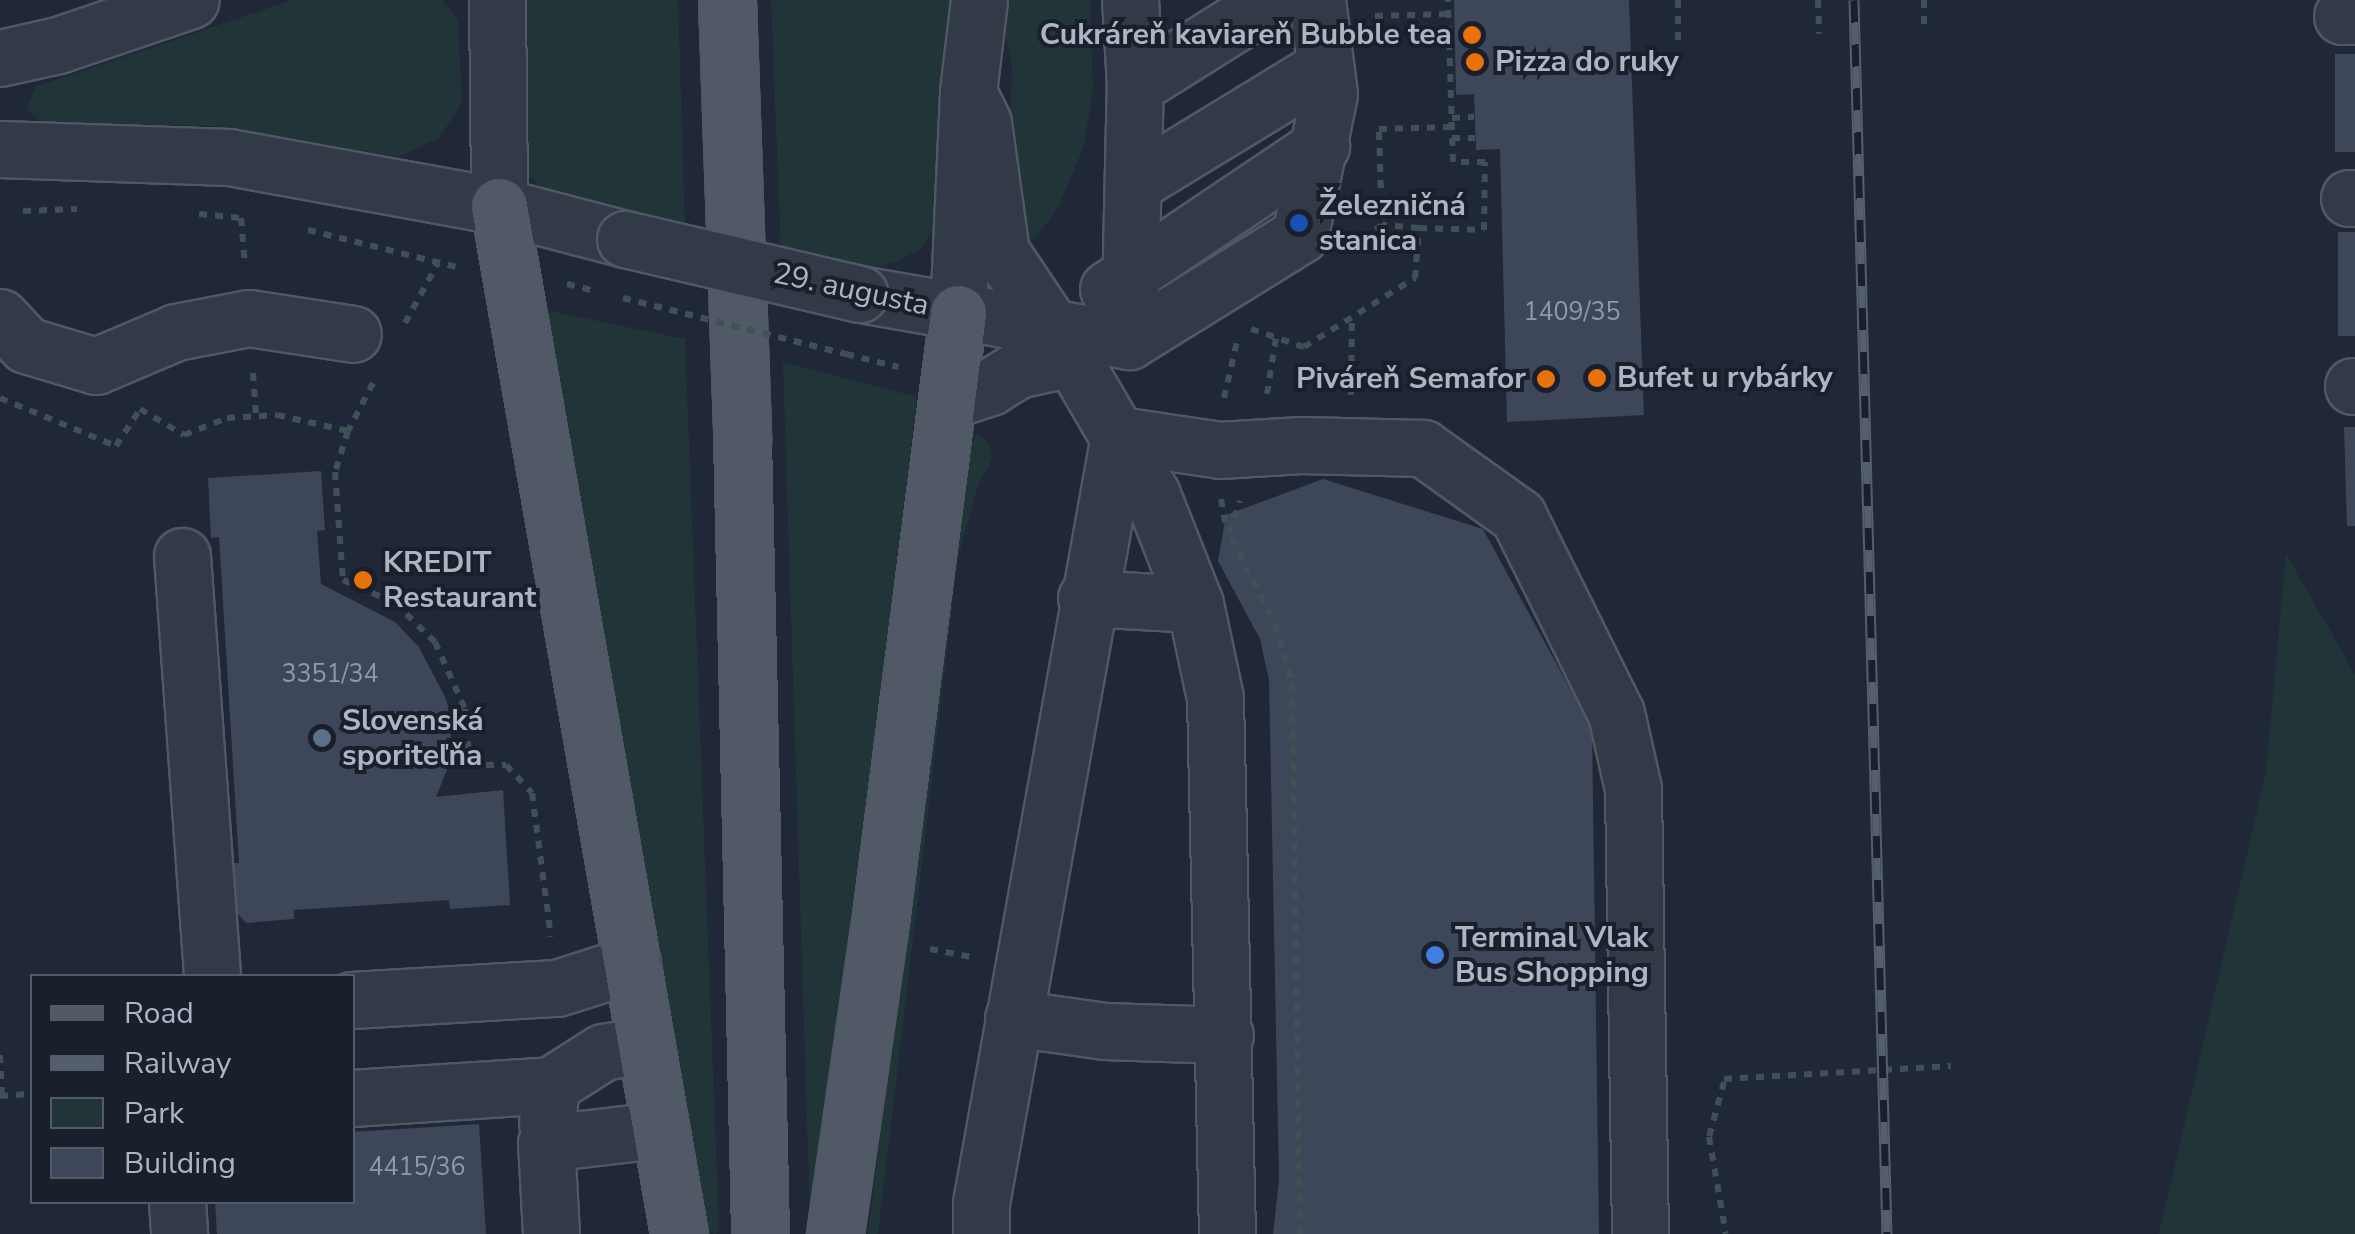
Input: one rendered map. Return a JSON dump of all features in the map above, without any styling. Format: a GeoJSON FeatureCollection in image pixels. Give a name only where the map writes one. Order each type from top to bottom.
{"type":"FeatureCollection","features":[{"type":"Feature","properties":{"kind":"main road"},"geometry":{"type":"LineString","coordinates":[[727,0],[760,1234]]}},
{"type":"Feature","properties":{"kind":"main road"},"geometry":{"type":"LineString","coordinates":[[499,206],[679,1234]]}},
{"type":"Feature","properties":{"kind":"main road"},"geometry":{"type":"LineString","coordinates":[[835,1234],[930,385],[958,313]]}},
{"type":"Feature","properties":{"kind":"street"},"geometry":{"type":"LineString","coordinates":[[0,58],[58,45],[190,0]]}},
{"type":"Feature","properties":{"kind":"street"},"geometry":{"type":"LineString","coordinates":[[497,0],[499,206]]}},
{"type":"Feature","properties":{"kind":"street","name":"29. augusta"},"geometry":{"type":"LineString","coordinates":[[0,149],[229,157],[499,206],[860,294],[958,313],[968,92],[978,0]]}},
{"type":"Feature","properties":{"kind":"street"},"geometry":{"type":"LineString","coordinates":[[1129,340],[1135,86],[1130,0]]}},
{"type":"Feature","properties":{"kind":"street"},"geometry":{"type":"LineString","coordinates":[[1135,86],[1272,0]]}},
{"type":"Feature","properties":{"kind":"street"},"geometry":{"type":"LineString","coordinates":[[958,313],[1060,342],[1129,340],[1300,234],[1321,146],[1328,94],[1316,0]]}},
{"type":"Feature","properties":{"kind":"street"},"geometry":{"type":"LineString","coordinates":[[1134,184],[1325,66]]}},
{"type":"Feature","properties":{"kind":"street"},"geometry":{"type":"LineString","coordinates":[[968,92],[983,122],[994,221],[1002,252],[1152,495],[1195,604],[1216,698],[1228,1234]]}},
{"type":"Feature","properties":{"kind":"street"},"geometry":{"type":"LineString","coordinates":[[930,385],[990,387],[1018,370],[1060,342],[1132,274],[1321,146]]}},
{"type":"Feature","properties":{"kind":"street"},"geometry":{"type":"LineString","coordinates":[[0,317],[26,345],[96,366],[176,332],[250,318],[353,334]]}},
{"type":"Feature","properties":{"kind":"street"},"geometry":{"type":"LineString","coordinates":[[981,1234],[980,1203],[1086,598],[1119,436]]}},
{"type":"Feature","properties":{"kind":"street"},"geometry":{"type":"LineString","coordinates":[[1119,436],[1220,450],[1301,445],[1423,448],[1518,516],[1616,713],[1633,789],[1640,1234]]}},
{"type":"Feature","properties":{"kind":"street"},"geometry":{"type":"LineString","coordinates":[[182,556],[212,974]]}},
{"type":"Feature","properties":{"kind":"street"},"geometry":{"type":"LineString","coordinates":[[1086,598],[1195,604]]}},
{"type":"Feature","properties":{"kind":"street"},"geometry":{"type":"LineString","coordinates":[[355,1000],[557,988],[632,964]]}},
{"type":"Feature","properties":{"kind":"street"},"geometry":{"type":"LineString","coordinates":[[1013,1018],[1104,1031],[1225,1035]]}},
{"type":"Feature","properties":{"kind":"street"},"geometry":{"type":"LineString","coordinates":[[355,1098],[551,1085],[604,1052],[644,1045]]}},
{"type":"Feature","properties":{"kind":"street"},"geometry":{"type":"LineString","coordinates":[[551,1085],[546,1144],[551,1234]]}},
{"type":"Feature","properties":{"kind":"street"},"geometry":{"type":"LineString","coordinates":[[546,1144],[658,1130]]}},
{"type":"Feature","properties":{"kind":"street"},"geometry":{"type":"LineString","coordinates":[[176,1204],[179,1234]]}},
{"type":"Feature","properties":{"kind":"path"},"geometry":{"type":"LineString","coordinates":[[1382,226],[1484,230],[1485,162],[1453,162],[1448,0]]}},
{"type":"Feature","properties":{"kind":"path"},"geometry":{"type":"LineString","coordinates":[[1678,0],[1678,40]]}},
{"type":"Feature","properties":{"kind":"path"},"geometry":{"type":"LineString","coordinates":[[1818,0],[1819,34]]}},
{"type":"Feature","properties":{"kind":"path"},"geometry":{"type":"LineString","coordinates":[[1924,0],[1924,32]]}},
{"type":"Feature","properties":{"kind":"path"},"geometry":{"type":"LineString","coordinates":[[1375,16],[1448,14]]}},
{"type":"Feature","properties":{"kind":"path"},"geometry":{"type":"LineString","coordinates":[[1379,129],[1474,117]]}},
{"type":"Feature","properties":{"kind":"path"},"geometry":{"type":"LineString","coordinates":[[1452,138],[1476,138]]}},
{"type":"Feature","properties":{"kind":"path"},"geometry":{"type":"LineString","coordinates":[[24,211],[96,208]]}},
{"type":"Feature","properties":{"kind":"path"},"geometry":{"type":"LineString","coordinates":[[188,212],[257,220]]}},
{"type":"Feature","properties":{"kind":"path"},"geometry":{"type":"LineString","coordinates":[[291,226],[474,272]]}},
{"type":"Feature","properties":{"kind":"path"},"geometry":{"type":"LineString","coordinates":[[1219,418],[1241,326],[1304,347],[1415,278],[1419,228]]}},
{"type":"Feature","properties":{"kind":"path"},"geometry":{"type":"LineString","coordinates":[[551,280],[846,354],[930,385]]}},
{"type":"Feature","properties":{"kind":"path"},"geometry":{"type":"LineString","coordinates":[[1351,378],[1352,317]]}},
{"type":"Feature","properties":{"kind":"path"},"geometry":{"type":"LineString","coordinates":[[1270,377],[1276,338]]}},
{"type":"Feature","properties":{"kind":"path"},"geometry":{"type":"LineString","coordinates":[[0,398],[116,446],[140,410],[184,435],[227,418],[277,414],[348,430],[335,472],[343,580],[396,603],[436,642],[465,709],[470,765],[506,765],[532,793],[557,988]]}},
{"type":"Feature","properties":{"kind":"path"},"geometry":{"type":"LineString","coordinates":[[1238,506],[1228,533],[1275,624],[1292,682],[1300,1234]]}},
{"type":"Feature","properties":{"kind":"path"},"geometry":{"type":"LineString","coordinates":[[922,948],[960,955]]}},
{"type":"Feature","properties":{"kind":"path"},"geometry":{"type":"LineString","coordinates":[[0,1055],[1,1096],[30,1094]]}},
{"type":"Feature","properties":{"kind":"path"},"geometry":{"type":"LineString","coordinates":[[1726,1234],[1709,1136],[1724,1080],[1951,1066]]}},
{"type":"Feature","properties":{"kind":"green space"},"geometry":{"type":"Polygon","coordinates":[[[293,0],[442,0],[458,20],[462,103],[439,138],[399,157],[217,126],[41,122],[27,108],[35,87],[293,0]]]}},
{"type":"Feature","properties":{"kind":"green space"},"geometry":{"type":"Polygon","coordinates":[[[512,0],[678,0],[685,228],[570,198],[538,185],[524,170],[512,0]]]}},
{"type":"Feature","properties":{"kind":"green space"},"geometry":{"type":"Polygon","coordinates":[[[771,0],[952,0],[935,225],[922,248],[900,260],[866,270],[781,251],[771,0]]]}},
{"type":"Feature","properties":{"kind":"green space"},"geometry":{"type":"Polygon","coordinates":[[[1001,0],[1090,0],[1093,89],[1084,146],[1059,205],[1036,238],[1026,243],[1009,164],[1012,63],[1001,20],[1001,0]]]}},
{"type":"Feature","properties":{"kind":"green space"},"geometry":{"type":"Polygon","coordinates":[[[540,309],[685,339],[719,1229],[716,1234],[709,1232],[540,309]]]}},
{"type":"Feature","properties":{"kind":"green space"},"geometry":{"type":"Polygon","coordinates":[[[783,362],[917,397],[816,1211],[810,1219],[783,362]]]}},
{"type":"Feature","properties":{"kind":"green space"},"geometry":{"type":"Polygon","coordinates":[[[977,433],[990,444],[992,459],[977,488],[958,558],[878,1234],[868,1234],[965,460],[977,433]]]}},
{"type":"Feature","properties":{"kind":"green space"},"geometry":{"type":"Polygon","coordinates":[[[2286,554],[2355,674],[2355,1234],[2159,1234],[2266,772],[2286,554]]]}},
{"type":"Feature","properties":{"kind":"building"},"geometry":{"type":"Polygon","coordinates":[[[1454,0],[1629,0],[1644,415],[1507,422],[1500,149],[1476,150],[1474,94],[1456,95],[1454,0]]]}},
{"type":"Feature","properties":{"kind":"building"},"geometry":{"type":"Polygon","coordinates":[[[2335,54],[2355,54],[2355,152],[2335,152],[2335,54]]]}},
{"type":"Feature","properties":{"kind":"building"},"geometry":{"type":"Polygon","coordinates":[[[2338,232],[2355,232],[2355,336],[2338,336],[2338,232]]]}},
{"type":"Feature","properties":{"kind":"building"},"geometry":{"type":"Polygon","coordinates":[[[2344,427],[2355,427],[2355,526],[2347,526],[2344,427]]]}},
{"type":"Feature","properties":{"kind":"building"},"geometry":{"type":"Polygon","coordinates":[[[321,471],[325,530],[317,531],[321,584],[395,622],[419,647],[447,701],[451,734],[448,767],[436,797],[503,790],[510,905],[450,909],[449,900],[294,910],[294,919],[246,923],[235,911],[231,863],[239,863],[219,537],[211,538],[208,478],[321,471]]]}},
{"type":"Feature","properties":{"kind":"building","name":"Terminal Vlak Bus Shopping"},"geometry":{"type":"Polygon","coordinates":[[[1323,479],[1483,529],[1592,729],[1599,1234],[1273,1234],[1279,1180],[1269,680],[1260,639],[1218,561],[1226,515],[1323,479]]]}},
{"type":"Feature","properties":{"kind":"building"},"geometry":{"type":"Polygon","coordinates":[[[479,1124],[486,1234],[217,1234],[215,1204],[355,1204],[355,1132],[479,1124]]]}},
{"type":"Feature","properties":{"kind":"railway"},"geometry":{"type":"LineString","coordinates":[[1854,0],[1887,1234]]}},
{"type":"Feature","properties":{"kind":"place","name":"Cukráreň kaviareň Bubble tea"},"geometry":{"type":"Point","coordinates":[1472,35]}},
{"type":"Feature","properties":{"kind":"place","name":"Pizza do ruky"},"geometry":{"type":"Point","coordinates":[1475,62]}},
{"type":"Feature","properties":{"kind":"place","name":"Železničná stanica"},"geometry":{"type":"Point","coordinates":[1299,223]}},
{"type":"Feature","properties":{"kind":"place","name":"Bufet u rybárky"},"geometry":{"type":"Point","coordinates":[1597,378]}},
{"type":"Feature","properties":{"kind":"place","name":"Piváreň Semafor"},"geometry":{"type":"Point","coordinates":[1546,379]}},
{"type":"Feature","properties":{"kind":"place","name":"KREDIT Restaurant"},"geometry":{"type":"Point","coordinates":[363,580]}},
{"type":"Feature","properties":{"kind":"place","name":"Slovenská sporiteľňa"},"geometry":{"type":"Point","coordinates":[322,738]}},
{"type":"Feature","properties":{"kind":"place","name":"Terminal Vlak Bus Shopping"},"geometry":{"type":"Point","coordinates":[1435,955]}}]}
